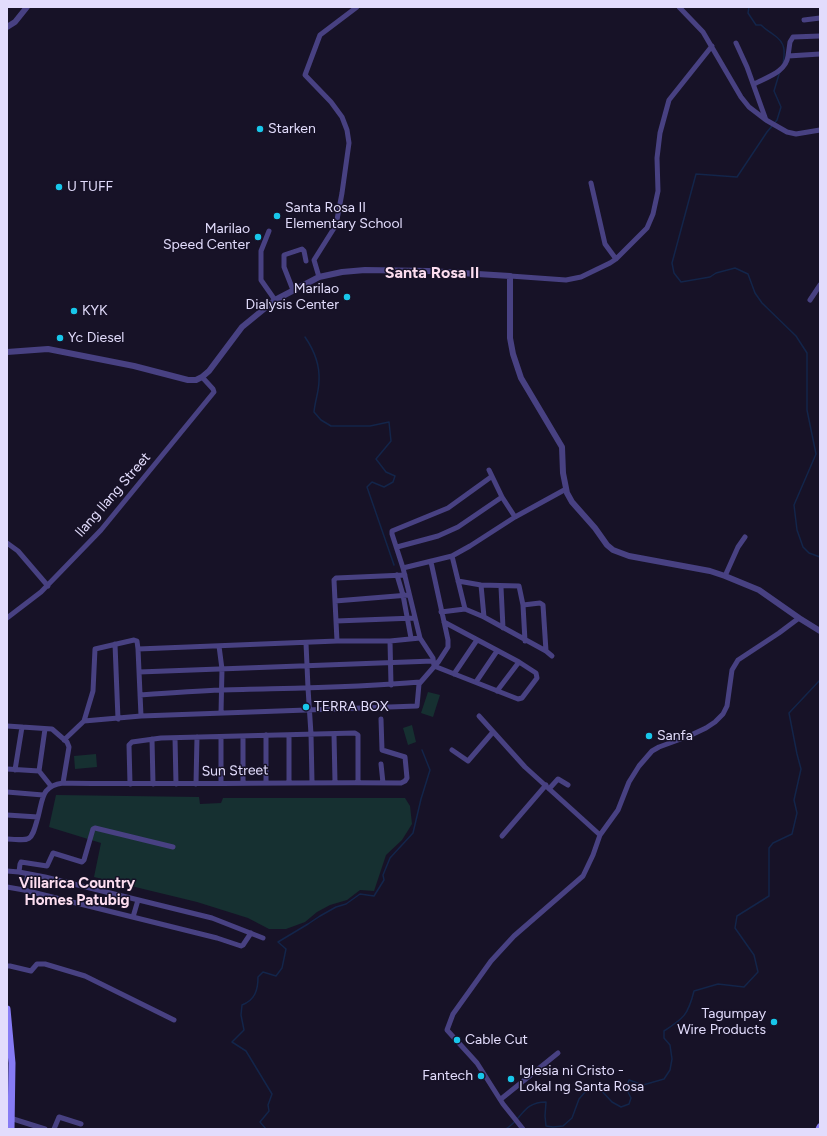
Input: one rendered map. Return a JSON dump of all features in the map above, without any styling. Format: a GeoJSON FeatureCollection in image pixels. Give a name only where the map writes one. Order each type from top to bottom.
{"type":"FeatureCollection","features":[{"type":"Feature","properties":{"kind":"main road"},"geometry":{"type":"LineString","coordinates":[[7,1009],[12,1064],[11,1129]]}},
{"type":"Feature","properties":{"kind":"street"},"geometry":{"type":"LineString","coordinates":[[7,27],[15,22],[27,7]]}},
{"type":"Feature","properties":{"kind":"street"},"geometry":{"type":"LineString","coordinates":[[319,277],[314,260],[336,225],[349,143],[348,130],[342,117],[331,102],[305,74],[320,35],[357,7]]}},
{"type":"Feature","properties":{"kind":"street"},"geometry":{"type":"LineString","coordinates":[[680,7],[703,32],[741,97],[749,107],[772,124],[787,132],[796,134],[820,130]]}},
{"type":"Feature","properties":{"kind":"street"},"geometry":{"type":"LineString","coordinates":[[804,20],[820,18]]}},
{"type":"Feature","properties":{"kind":"street"},"geometry":{"type":"LineString","coordinates":[[754,84],[776,73],[786,65],[790,42],[793,37],[820,36]]}},
{"type":"Feature","properties":{"kind":"street"},"geometry":{"type":"LineString","coordinates":[[736,43],[754,84],[766,120]]}},
{"type":"Feature","properties":{"kind":"street"},"geometry":{"type":"LineString","coordinates":[[7,352],[48,349],[134,366],[188,380],[196,380],[209,372],[242,327],[275,300],[319,277],[342,272],[365,270],[429,271],[566,280],[581,277],[616,259],[647,228],[653,214],[658,191],[657,169],[660,133],[669,100],[712,46]]}},
{"type":"Feature","properties":{"kind":"street"},"geometry":{"type":"LineString","coordinates":[[787,58],[820,54]]}},
{"type":"Feature","properties":{"kind":"street"},"geometry":{"type":"LineString","coordinates":[[591,183],[605,244],[616,259]]}},
{"type":"Feature","properties":{"kind":"street"},"geometry":{"type":"LineString","coordinates":[[269,231],[261,251],[261,280],[275,300]]}},
{"type":"Feature","properties":{"kind":"street"},"geometry":{"type":"LineString","coordinates":[[293,290],[284,267],[284,255],[302,249],[304,251],[306,262]]}},
{"type":"Feature","properties":{"kind":"street"},"geometry":{"type":"LineString","coordinates":[[510,276],[510,338],[513,354],[521,378],[562,448],[563,473],[566,489],[572,502],[595,528],[607,545],[613,550],[637,558],[710,571],[725,576],[759,590],[820,631]]}},
{"type":"Feature","properties":{"kind":"street"},"geometry":{"type":"LineString","coordinates":[[810,300],[820,285]]}},
{"type":"Feature","properties":{"kind":"street","name":"Ilang Ilang Street"},"geometry":{"type":"LineString","coordinates":[[7,618],[48,586],[101,530],[213,394],[213,389],[202,377]]}},
{"type":"Feature","properties":{"kind":"street"},"geometry":{"type":"LineString","coordinates":[[488,470],[502,497],[515,517]]}},
{"type":"Feature","properties":{"kind":"street"},"geometry":{"type":"LineString","coordinates":[[434,663],[420,638],[405,575],[392,531],[448,508],[491,477]]}},
{"type":"Feature","properties":{"kind":"street"},"geometry":{"type":"LineString","coordinates":[[403,568],[452,556],[466,549],[515,517],[566,489]]}},
{"type":"Feature","properties":{"kind":"street"},"geometry":{"type":"LineString","coordinates":[[397,547],[438,536],[463,524],[502,497]]}},
{"type":"Feature","properties":{"kind":"street"},"geometry":{"type":"LineString","coordinates":[[725,576],[738,547],[745,537]]}},
{"type":"Feature","properties":{"kind":"street"},"geometry":{"type":"LineString","coordinates":[[7,543],[18,551],[48,586]]}},
{"type":"Feature","properties":{"kind":"street"},"geometry":{"type":"LineString","coordinates":[[452,556],[465,609]]}},
{"type":"Feature","properties":{"kind":"street"},"geometry":{"type":"LineString","coordinates":[[84,721],[141,716],[417,706],[420,682],[448,647],[448,640],[431,562]]}},
{"type":"Feature","properties":{"kind":"street"},"geometry":{"type":"LineString","coordinates":[[397,575],[411,638]]}},
{"type":"Feature","properties":{"kind":"street"},"geometry":{"type":"LineString","coordinates":[[337,641],[334,580],[336,578],[405,575]]}},
{"type":"Feature","properties":{"kind":"street"},"geometry":{"type":"LineString","coordinates":[[458,581],[481,586],[519,586],[523,605],[525,641]]}},
{"type":"Feature","properties":{"kind":"street"},"geometry":{"type":"LineString","coordinates":[[481,586],[484,617]]}},
{"type":"Feature","properties":{"kind":"street"},"geometry":{"type":"LineString","coordinates":[[501,587],[503,628]]}},
{"type":"Feature","properties":{"kind":"street"},"geometry":{"type":"LineString","coordinates":[[335,601],[409,594]]}},
{"type":"Feature","properties":{"kind":"street"},"geometry":{"type":"LineString","coordinates":[[523,605],[543,605],[546,652]]}},
{"type":"Feature","properties":{"kind":"street"},"geometry":{"type":"LineString","coordinates":[[441,612],[465,609],[484,617],[552,656]]}},
{"type":"Feature","properties":{"kind":"street"},"geometry":{"type":"LineString","coordinates":[[336,621],[415,618]]}},
{"type":"Feature","properties":{"kind":"street"},"geometry":{"type":"LineString","coordinates":[[523,1129],[477,1063],[447,1030],[453,1014],[491,961],[509,942],[583,876],[600,835],[618,810],[629,782],[639,766],[652,751],[689,736],[715,722],[723,714],[727,706],[734,664],[799,618]]}},
{"type":"Feature","properties":{"kind":"street"},"geometry":{"type":"LineString","coordinates":[[139,672],[391,663],[434,663],[454,674],[518,699],[522,698],[537,676],[536,673],[519,662],[444,622]]}},
{"type":"Feature","properties":{"kind":"street"},"geometry":{"type":"LineString","coordinates":[[138,649],[337,641],[390,641],[420,638]]}},
{"type":"Feature","properties":{"kind":"street"},"geometry":{"type":"LineString","coordinates":[[64,740],[84,721],[93,690],[95,649],[136,640],[138,649],[141,716]]}},
{"type":"Feature","properties":{"kind":"street"},"geometry":{"type":"LineString","coordinates":[[454,674],[477,640]]}},
{"type":"Feature","properties":{"kind":"street"},"geometry":{"type":"LineString","coordinates":[[390,641],[391,685]]}},
{"type":"Feature","properties":{"kind":"street"},"geometry":{"type":"LineString","coordinates":[[306,643],[312,734],[312,782]]}},
{"type":"Feature","properties":{"kind":"street"},"geometry":{"type":"LineString","coordinates":[[115,644],[118,719]]}},
{"type":"Feature","properties":{"kind":"street"},"geometry":{"type":"LineString","coordinates":[[219,646],[222,669],[221,713]]}},
{"type":"Feature","properties":{"kind":"street"},"geometry":{"type":"LineString","coordinates":[[476,682],[497,651]]}},
{"type":"Feature","properties":{"kind":"street"},"geometry":{"type":"LineString","coordinates":[[497,691],[519,662]]}},
{"type":"Feature","properties":{"kind":"street"},"geometry":{"type":"LineString","coordinates":[[140,695],[221,690],[391,685],[420,682]]}},
{"type":"Feature","properties":{"kind":"street"},"geometry":{"type":"LineString","coordinates":[[479,716],[525,767],[600,835]]}},
{"type":"Feature","properties":{"kind":"street","name":"Sun Street"},"geometry":{"type":"LineString","coordinates":[[51,786],[63,783],[401,783],[407,778],[405,757],[382,750],[381,719]]}},
{"type":"Feature","properties":{"kind":"street"},"geometry":{"type":"LineString","coordinates":[[7,726],[52,728],[64,740],[69,747],[63,783]]}},
{"type":"Feature","properties":{"kind":"street"},"geometry":{"type":"LineString","coordinates":[[15,770],[22,727]]}},
{"type":"Feature","properties":{"kind":"street"},"geometry":{"type":"LineString","coordinates":[[7,839],[26,840],[33,835],[43,795],[51,786],[39,771],[45,728]]}},
{"type":"Feature","properties":{"kind":"street"},"geometry":{"type":"LineString","coordinates":[[452,750],[468,761],[493,732]]}},
{"type":"Feature","properties":{"kind":"street"},"geometry":{"type":"LineString","coordinates":[[130,784],[129,745],[132,742],[152,739],[198,737],[355,733],[358,735],[358,782]]}},
{"type":"Feature","properties":{"kind":"street"},"geometry":{"type":"LineString","coordinates":[[334,734],[335,782]]}},
{"type":"Feature","properties":{"kind":"street"},"geometry":{"type":"LineString","coordinates":[[289,735],[289,782]]}},
{"type":"Feature","properties":{"kind":"street"},"geometry":{"type":"LineString","coordinates":[[243,736],[243,783]]}},
{"type":"Feature","properties":{"kind":"street"},"geometry":{"type":"LineString","coordinates":[[266,736],[266,783]]}},
{"type":"Feature","properties":{"kind":"street"},"geometry":{"type":"LineString","coordinates":[[196,784],[198,737]]}},
{"type":"Feature","properties":{"kind":"street"},"geometry":{"type":"LineString","coordinates":[[221,737],[221,783]]}},
{"type":"Feature","properties":{"kind":"street"},"geometry":{"type":"LineString","coordinates":[[175,738],[176,784]]}},
{"type":"Feature","properties":{"kind":"street"},"geometry":{"type":"LineString","coordinates":[[152,739],[153,784]]}},
{"type":"Feature","properties":{"kind":"street"},"geometry":{"type":"LineString","coordinates":[[381,764],[383,783]]}},
{"type":"Feature","properties":{"kind":"street"},"geometry":{"type":"LineString","coordinates":[[7,769],[39,771]]}},
{"type":"Feature","properties":{"kind":"street"},"geometry":{"type":"LineString","coordinates":[[502,836],[548,787],[558,779],[568,784]]}},
{"type":"Feature","properties":{"kind":"street"},"geometry":{"type":"LineString","coordinates":[[7,792],[43,795]]}},
{"type":"Feature","properties":{"kind":"street"},"geometry":{"type":"LineString","coordinates":[[7,815],[38,817]]}},
{"type":"Feature","properties":{"kind":"street"},"geometry":{"type":"LineString","coordinates":[[19,872],[21,862],[47,866],[53,853],[82,862],[84,860],[93,829],[95,828],[173,847]]}},
{"type":"Feature","properties":{"kind":"street"},"geometry":{"type":"LineString","coordinates":[[7,871],[28,874],[212,918],[263,938]]}},
{"type":"Feature","properties":{"kind":"street"},"geometry":{"type":"LineString","coordinates":[[24,890],[28,874]]}},
{"type":"Feature","properties":{"kind":"street"},"geometry":{"type":"LineString","coordinates":[[7,887],[217,938],[241,946],[244,945],[251,934]]}},
{"type":"Feature","properties":{"kind":"street"},"geometry":{"type":"LineString","coordinates":[[133,917],[138,900]]}},
{"type":"Feature","properties":{"kind":"street"},"geometry":{"type":"LineString","coordinates":[[7,966],[31,971],[37,964],[46,964],[76,972],[174,1020]]}},
{"type":"Feature","properties":{"kind":"street"},"geometry":{"type":"LineString","coordinates":[[501,1099],[558,1054]]}},
{"type":"Feature","properties":{"kind":"street"},"geometry":{"type":"LineString","coordinates":[[54,1129],[59,1117],[81,1124]]}},
{"type":"Feature","properties":{"kind":"street"},"geometry":{"type":"LineString","coordinates":[[10,1118],[45,1129]]}},
{"type":"Feature","properties":{"kind":"green space"},"geometry":{"type":"Polygon","coordinates":[[[428,692],[440,695],[433,717],[421,713],[428,692]]]}},
{"type":"Feature","properties":{"kind":"green space"},"geometry":{"type":"Polygon","coordinates":[[[412,725],[416,742],[408,745],[403,728],[412,725]]]}},
{"type":"Feature","properties":{"kind":"green space"},"geometry":{"type":"Polygon","coordinates":[[[96,754],[97,767],[75,769],[74,756],[96,754]]]}},
{"type":"Feature","properties":{"kind":"green space"},"geometry":{"type":"Polygon","coordinates":[[[56,795],[199,797],[200,804],[221,803],[223,798],[405,798],[410,806],[412,824],[402,840],[386,855],[374,891],[360,890],[347,900],[330,905],[317,912],[305,922],[286,929],[269,929],[248,918],[197,902],[94,877],[101,843],[49,827],[56,795]]]}},
{"type":"Feature","properties":{"kind":"waterway"},"geometry":{"type":"LineString","coordinates":[[749,7],[748,13],[756,25],[761,25],[781,41],[784,48],[783,64]]}},
{"type":"Feature","properties":{"kind":"waterway"},"geometry":{"type":"LineString","coordinates":[[780,71],[774,91],[781,107],[777,120],[767,132],[737,177],[696,174],[672,263],[674,273],[681,282],[710,277],[716,273],[735,268],[748,274],[755,293],[762,303],[796,336],[807,353],[807,410],[816,454],[794,505],[797,530],[803,547],[809,553],[820,557]]}},
{"type":"Feature","properties":{"kind":"waterway"},"geometry":{"type":"LineString","coordinates":[[305,337],[314,352],[317,363],[319,385],[314,412],[321,420],[331,426],[370,426],[389,422],[391,441],[376,459],[386,472],[395,476],[393,482],[384,487],[372,482],[367,487],[394,565]]}},
{"type":"Feature","properties":{"kind":"waterway"},"geometry":{"type":"LineString","coordinates":[[506,1129],[532,1105],[546,1102],[546,1126],[563,1126],[572,1118],[579,1099],[592,1084],[598,1087],[612,1102],[621,1107],[629,1104],[631,1098],[626,1088],[629,1080],[643,1085],[664,1079],[670,1070],[672,1059],[670,1045],[664,1038],[664,1031],[681,1019],[690,1006],[694,991],[718,984],[744,987],[758,972],[754,955],[735,928],[737,916],[769,896],[769,848],[773,843],[792,834],[797,813],[794,800],[801,769],[789,713],[820,680]]}},
{"type":"Feature","properties":{"kind":"waterway"},"geometry":{"type":"LineString","coordinates":[[266,1129],[260,1122],[269,1111],[268,1105],[272,1094],[246,1051],[232,1042],[244,1030],[241,1015],[242,1005],[250,1000],[255,994],[258,977],[263,972],[276,976],[282,968],[286,949],[278,942],[336,907],[346,904],[360,894],[374,896],[384,880],[383,875],[390,858],[413,833],[430,770],[422,750]]}},
{"type":"Feature","properties":{"kind":"place","name":"Starken"},"geometry":{"type":"Point","coordinates":[260,129]}},
{"type":"Feature","properties":{"kind":"place","name":"U TUFF"},"geometry":{"type":"Point","coordinates":[59,187]}},
{"type":"Feature","properties":{"kind":"place","name":"Santa Rosa II Elementary School"},"geometry":{"type":"Point","coordinates":[277,216]}},
{"type":"Feature","properties":{"kind":"place","name":"Marilao Speed Center"},"geometry":{"type":"Point","coordinates":[258,237]}},
{"type":"Feature","properties":{"kind":"place","name":"Marilao Dialysis Center"},"geometry":{"type":"Point","coordinates":[347,297]}},
{"type":"Feature","properties":{"kind":"place","name":"KYK"},"geometry":{"type":"Point","coordinates":[74,311]}},
{"type":"Feature","properties":{"kind":"place","name":"Yc Diesel"},"geometry":{"type":"Point","coordinates":[60,338]}},
{"type":"Feature","properties":{"kind":"place","name":"TERRA BOX"},"geometry":{"type":"Point","coordinates":[306,707]}},
{"type":"Feature","properties":{"kind":"place","name":"Sanfa"},"geometry":{"type":"Point","coordinates":[649,736]}},
{"type":"Feature","properties":{"kind":"place","name":"Tagumpay Wire Products"},"geometry":{"type":"Point","coordinates":[774,1022]}},
{"type":"Feature","properties":{"kind":"place","name":"Cable Cut"},"geometry":{"type":"Point","coordinates":[457,1040]}},
{"type":"Feature","properties":{"kind":"place","name":"Fantech"},"geometry":{"type":"Point","coordinates":[481,1076]}},
{"type":"Feature","properties":{"kind":"place","name":"Iglesia ni Cristo - Lokal ng Santa Rosa"},"geometry":{"type":"Point","coordinates":[511,1079]}},
{"type":"Feature","properties":{"kind":"district","name":"Santa Rosa II"},"geometry":{"type":"Point","coordinates":[432,273]}},
{"type":"Feature","properties":{"kind":"district","name":"Villarica Country Homes Patubig"},"geometry":{"type":"Point","coordinates":[77,892]}}]}
